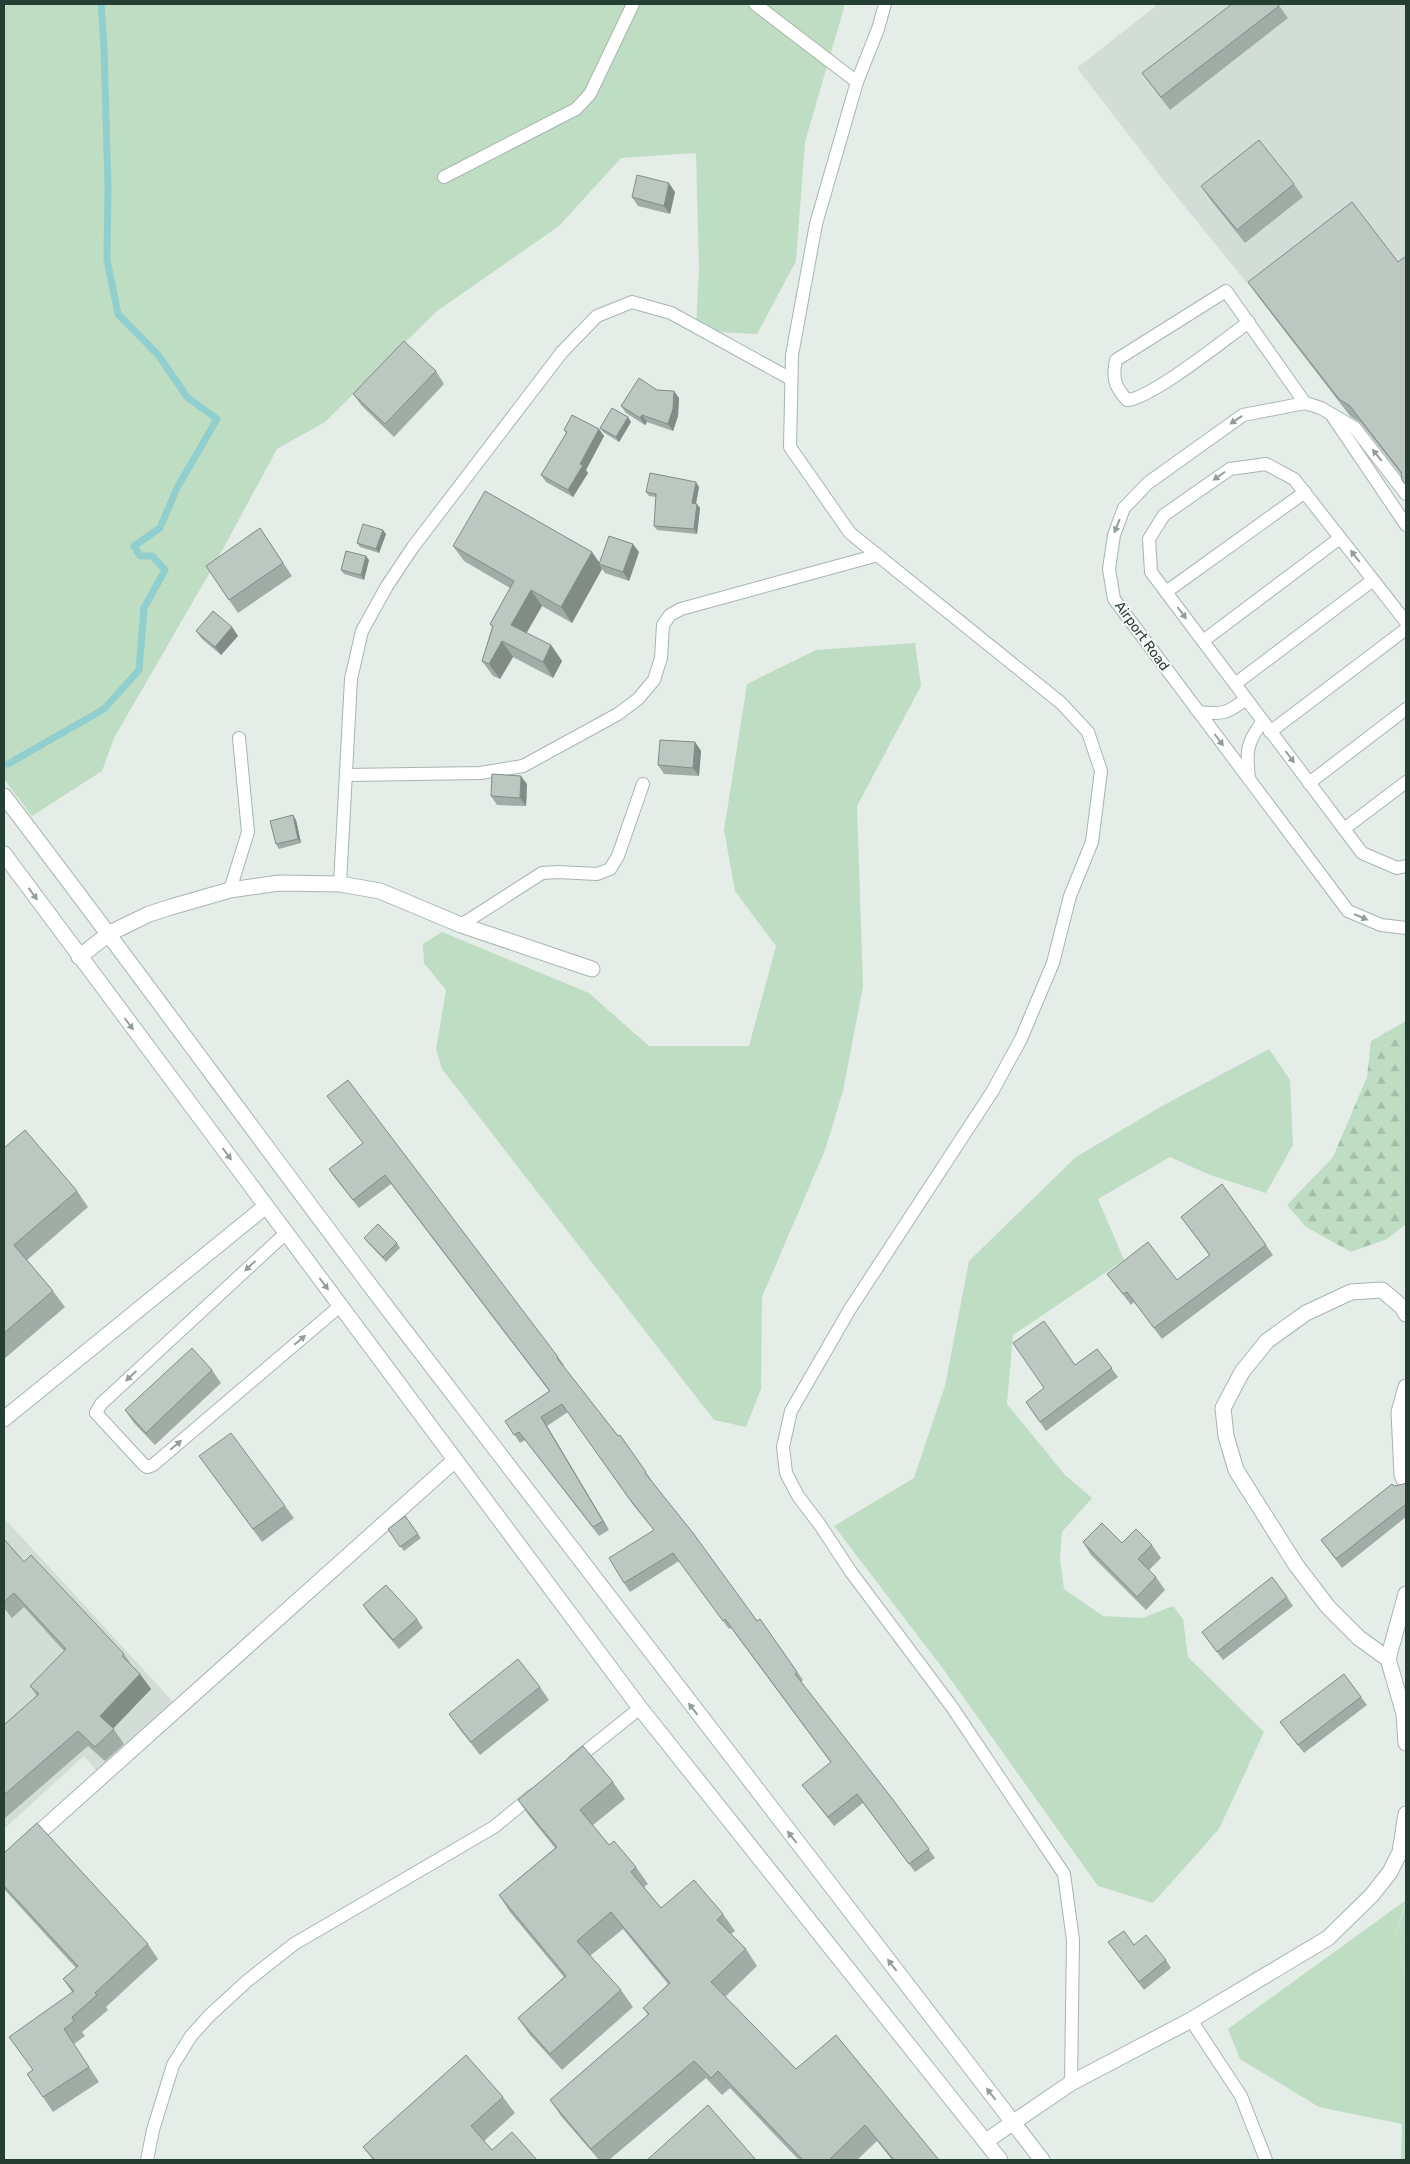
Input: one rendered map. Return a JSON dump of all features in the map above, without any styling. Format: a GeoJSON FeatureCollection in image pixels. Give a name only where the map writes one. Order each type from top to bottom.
{"type":"FeatureCollection","features":[{"type":"Feature","properties":{"kind":"street"},"geometry":{"type":"LineString","coordinates":[[4,796],[110,934],[359,1270],[624,1620],[1042,2160]]}},
{"type":"Feature","properties":{"kind":"street"},"geometry":{"type":"LineString","coordinates":[[4,854],[640,1708],[1000,2160]]}},
{"type":"Feature","properties":{"kind":"street"},"geometry":{"type":"LineString","coordinates":[[79,957],[110,934],[149,914],[230,890],[279,884],[340,884],[380,891],[461,925],[592,969]]}},
{"type":"Feature","properties":{"kind":"street"},"geometry":{"type":"LineString","coordinates":[[4,1419],[266,1206]]}},
{"type":"Feature","properties":{"kind":"street"},"geometry":{"type":"LineString","coordinates":[[1388,1659],[1359,1638],[1334,1613],[1296,1565],[1236,1470],[1226,1436],[1224,1408],[1242,1372],[1267,1341],[1306,1313],[1351,1292],[1382,1290],[1402,1307],[1406,1314]]}},
{"type":"Feature","properties":{"kind":"street"},"geometry":{"type":"LineString","coordinates":[[1406,1387],[1399,1412],[1402,1475],[1406,1484]]}},
{"type":"Feature","properties":{"kind":"street"},"geometry":{"type":"LineString","coordinates":[[4,1864],[455,1460]]}},
{"type":"Feature","properties":{"kind":"street"},"geometry":{"type":"LineString","coordinates":[[1406,1594],[1388,1659],[1404,1714],[1406,1743]]}},
{"type":"Feature","properties":{"kind":"street"},"geometry":{"type":"LineString","coordinates":[[986,2141],[1071,2083],[1190,2020],[1328,1938],[1372,1895],[1390,1872],[1400,1852],[1406,1814]]}},
{"type":"Feature","properties":{"kind":"lane"},"geometry":{"type":"LineString","coordinates":[[444,177],[576,109],[590,94],[633,4]]}},
{"type":"Feature","properties":{"kind":"lane"},"geometry":{"type":"LineString","coordinates":[[755,4],[857,82]]}},
{"type":"Feature","properties":{"kind":"lane"},"geometry":{"type":"LineString","coordinates":[[885,4],[878,29],[857,82],[816,224],[792,355],[790,447],[850,533],[1061,703],[1088,732],[1101,771],[1092,842],[1070,896],[1053,963],[1021,1039],[992,1092],[850,1309],[792,1411],[783,1447],[786,1473],[798,1496],[851,1572],[952,1707],[1064,1874],[1073,1940],[1071,2083]]}},
{"type":"Feature","properties":{"kind":"lane"},"geometry":{"type":"LineString","coordinates":[[1248,322],[1167,381],[1136,399],[1127,400],[1119,391],[1112,374],[1116,360],[1226,291],[1248,322],[1305,403],[1320,408],[1332,416],[1406,525]]}},
{"type":"Feature","properties":{"kind":"lane"},"geometry":{"type":"LineString","coordinates":[[340,884],[351,679],[362,631],[383,593],[413,547],[562,352],[597,316],[632,302],[672,313],[791,379]]}},
{"type":"Feature","properties":{"kind":"lane","name":"Airport Road"},"geometry":{"type":"LineString","coordinates":[[1305,403],[1243,415],[1148,483],[1124,508],[1114,535],[1109,569],[1114,599],[1348,911],[1381,925],[1406,928]]}},
{"type":"Feature","properties":{"kind":"lane"},"geometry":{"type":"LineString","coordinates":[[1332,416],[1338,417],[1355,428],[1406,494]]}},
{"type":"Feature","properties":{"kind":"lane"},"geometry":{"type":"LineString","coordinates":[[1406,622],[1294,479],[1266,464],[1230,469],[1164,515],[1149,539],[1151,572],[1362,853],[1398,868],[1406,866]]}},
{"type":"Feature","properties":{"kind":"lane"},"geometry":{"type":"LineString","coordinates":[[1166,592],[1305,492]]}},
{"type":"Feature","properties":{"kind":"lane"},"geometry":{"type":"LineString","coordinates":[[1203,642],[1340,538]]}},
{"type":"Feature","properties":{"kind":"lane"},"geometry":{"type":"LineString","coordinates":[[346,775],[480,773],[523,766],[618,714],[638,699],[654,680],[661,658],[663,626],[670,615],[681,610],[878,555]]}},
{"type":"Feature","properties":{"kind":"lane"},"geometry":{"type":"LineString","coordinates":[[1235,684],[1373,580]]}},
{"type":"Feature","properties":{"kind":"lane"},"geometry":{"type":"LineString","coordinates":[[1272,810],[1249,779],[1246,754],[1254,732],[1267,726],[1406,629]]}},
{"type":"Feature","properties":{"kind":"lane"},"geometry":{"type":"LineString","coordinates":[[1180,687],[1199,712],[1219,714],[1232,710],[1246,699]]}},
{"type":"Feature","properties":{"kind":"lane"},"geometry":{"type":"LineString","coordinates":[[1309,783],[1406,709]]}},
{"type":"Feature","properties":{"kind":"lane"},"geometry":{"type":"LineString","coordinates":[[230,890],[248,832],[239,738]]}},
{"type":"Feature","properties":{"kind":"lane"},"geometry":{"type":"LineString","coordinates":[[1344,829],[1406,782]]}},
{"type":"Feature","properties":{"kind":"lane"},"geometry":{"type":"LineString","coordinates":[[461,925],[542,873],[596,874],[610,869],[618,856],[643,784]]}},
{"type":"Feature","properties":{"kind":"lane"},"geometry":{"type":"LineString","coordinates":[[286,1233],[101,1404],[96,1414],[144,1465],[147,1467],[153,1465],[340,1306]]}},
{"type":"Feature","properties":{"kind":"lane"},"geometry":{"type":"LineString","coordinates":[[563,1770],[640,1708]]}},
{"type":"Feature","properties":{"kind":"lane"},"geometry":{"type":"LineString","coordinates":[[147,2160],[153,2130],[172,2065],[191,2036],[209,2016],[247,1981],[294,1944],[494,1827],[540,1789]]}},
{"type":"Feature","properties":{"kind":"lane"},"geometry":{"type":"LineString","coordinates":[[1190,2020],[1241,2096],[1266,2160]]}},
{"type":"Feature","properties":{"kind":"shaded area"},"geometry":{"type":"Polygon","coordinates":[[[1158,4],[1406,4],[1406,487],[1077,68],[1158,4]]]}},
{"type":"Feature","properties":{"kind":"shaded area"},"geometry":{"type":"Polygon","coordinates":[[[4,1518],[176,1705],[100,1775],[84,1756],[4,1829],[4,1518]]]}},
{"type":"Feature","properties":{"kind":"green space"},"geometry":{"type":"Polygon","coordinates":[[[4,4],[845,4],[805,142],[796,261],[757,334],[696,331],[699,268],[696,153],[621,158],[559,226],[437,311],[325,422],[277,449],[217,560],[114,738],[102,771],[32,816],[4,779],[4,4]]]}},
{"type":"Feature","properties":{"kind":"green space"},"geometry":{"type":"Polygon","coordinates":[[[915,643],[921,686],[857,806],[863,986],[843,1091],[825,1150],[762,1297],[761,1389],[746,1427],[714,1420],[442,1069],[436,1049],[446,990],[424,963],[423,944],[442,932],[589,993],[649,1046],[749,1046],[776,946],[735,891],[724,830],[747,684],[816,650],[915,643]]]}},
{"type":"Feature","properties":{"kind":"green space"},"geometry":{"type":"Polygon","coordinates":[[[1406,1021],[1406,1224],[1387,1239],[1351,1252],[1306,1227],[1287,1205],[1333,1157],[1367,1077],[1371,1041],[1406,1021]]]}},
{"type":"Feature","properties":{"kind":"green space"},"geometry":{"type":"Polygon","coordinates":[[[1269,1049],[1290,1080],[1293,1145],[1266,1193],[1210,1175],[1170,1157],[1098,1199],[1124,1260],[1013,1335],[1007,1404],[1065,1475],[1092,1498],[1062,1532],[1060,1558],[1064,1589],[1103,1616],[1142,1618],[1173,1606],[1183,1619],[1188,1657],[1264,1732],[1219,1829],[1153,1903],[1098,1886],[944,1670],[834,1526],[914,1478],[945,1386],[969,1261],[1076,1157],[1162,1106],[1269,1049]]]}},
{"type":"Feature","properties":{"kind":"green space"},"geometry":{"type":"Polygon","coordinates":[[[1406,1900],[1396,1934],[1406,1974],[1406,2160],[1401,2160],[1402,2124],[1319,2107],[1240,2059],[1228,2029],[1406,1900]]]}},
{"type":"Feature","properties":{"kind":"green space"},"geometry":{"type":"Polygon","coordinates":[[[1406,1903],[1406,1974],[1396,1934],[1406,1903]]]}},
{"type":"Feature","properties":{"kind":"building"},"geometry":{"type":"Polygon","coordinates":[[[1232,4],[1278,4],[1279,6],[1161,97],[1142,73],[1232,4]]]}},
{"type":"Feature","properties":{"kind":"building"},"geometry":{"type":"Polygon","coordinates":[[[1259,140],[1294,184],[1237,230],[1201,186],[1259,140]]]}},
{"type":"Feature","properties":{"kind":"building"},"geometry":{"type":"Polygon","coordinates":[[[637,175],[669,183],[664,206],[632,197],[637,175]]]}},
{"type":"Feature","properties":{"kind":"building"},"geometry":{"type":"Polygon","coordinates":[[[1352,202],[1398,262],[1406,256],[1406,485],[1402,480],[1401,472],[1350,406],[1339,399],[1248,282],[1352,202]]]}},
{"type":"Feature","properties":{"kind":"building"},"geometry":{"type":"Polygon","coordinates":[[[404,341],[436,371],[385,424],[353,394],[404,341]]]}},
{"type":"Feature","properties":{"kind":"building"},"geometry":{"type":"Polygon","coordinates":[[[639,378],[657,390],[674,391],[673,409],[668,424],[642,415],[640,418],[621,406],[639,378]]]}},
{"type":"Feature","properties":{"kind":"building"},"geometry":{"type":"Polygon","coordinates":[[[612,408],[628,417],[616,437],[600,428],[612,408]]]}},
{"type":"Feature","properties":{"kind":"building"},"geometry":{"type":"Polygon","coordinates":[[[572,415],[599,429],[580,464],[583,465],[568,490],[541,475],[567,432],[564,430],[572,415]]]}},
{"type":"Feature","properties":{"kind":"building"},"geometry":{"type":"Polygon","coordinates":[[[650,473],[696,482],[692,503],[697,504],[694,529],[654,526],[656,494],[646,492],[650,473]]]}},
{"type":"Feature","properties":{"kind":"building"},"geometry":{"type":"Polygon","coordinates":[[[485,491],[592,552],[561,607],[531,590],[511,625],[551,645],[543,662],[502,641],[489,664],[482,661],[493,626],[490,624],[514,581],[453,546],[485,491]]]}},
{"type":"Feature","properties":{"kind":"building"},"geometry":{"type":"Polygon","coordinates":[[[363,524],[383,530],[376,549],[357,543],[363,524]]]}},
{"type":"Feature","properties":{"kind":"building"},"geometry":{"type":"Polygon","coordinates":[[[260,528],[283,563],[229,600],[206,566],[260,528]]]}},
{"type":"Feature","properties":{"kind":"building"},"geometry":{"type":"Polygon","coordinates":[[[609,536],[633,544],[623,572],[599,564],[609,536]]]}},
{"type":"Feature","properties":{"kind":"building"},"geometry":{"type":"Polygon","coordinates":[[[346,551],[366,556],[361,575],[341,570],[346,551]]]}},
{"type":"Feature","properties":{"kind":"building"},"geometry":{"type":"Polygon","coordinates":[[[213,611],[232,627],[215,647],[196,631],[213,611]]]}},
{"type":"Feature","properties":{"kind":"building"},"geometry":{"type":"Polygon","coordinates":[[[660,740],[695,742],[693,768],[658,765],[660,740]]]}},
{"type":"Feature","properties":{"kind":"building"},"geometry":{"type":"Polygon","coordinates":[[[492,774],[521,776],[520,798],[491,796],[492,774]]]}},
{"type":"Feature","properties":{"kind":"building"},"geometry":{"type":"Polygon","coordinates":[[[293,815],[298,839],[276,844],[270,821],[293,815]]]}},
{"type":"Feature","properties":{"kind":"building"},"geometry":{"type":"Polygon","coordinates":[[[348,1080],[557,1358],[618,1436],[620,1435],[645,1473],[693,1533],[757,1621],[760,1619],[797,1672],[795,1674],[929,1849],[909,1864],[857,1794],[828,1817],[802,1785],[831,1762],[725,1619],[723,1621],[673,1553],[624,1583],[609,1558],[654,1530],[628,1497],[562,1404],[541,1417],[603,1521],[593,1527],[519,1432],[514,1435],[505,1421],[550,1391],[385,1175],[353,1200],[329,1169],[363,1143],[327,1096],[348,1080]]]}},
{"type":"Feature","properties":{"kind":"building"},"geometry":{"type":"Polygon","coordinates":[[[25,1130],[77,1191],[14,1245],[53,1291],[4,1333],[4,1148],[25,1130]]]}},
{"type":"Feature","properties":{"kind":"building"},"geometry":{"type":"Polygon","coordinates":[[[1222,1184],[1266,1245],[1154,1328],[1127,1292],[1123,1294],[1107,1274],[1148,1242],[1177,1280],[1210,1255],[1181,1217],[1222,1184]]]}},
{"type":"Feature","properties":{"kind":"building"},"geometry":{"type":"Polygon","coordinates":[[[378,1224],[397,1243],[383,1257],[364,1238],[378,1224]]]}},
{"type":"Feature","properties":{"kind":"building"},"geometry":{"type":"Polygon","coordinates":[[[1044,1321],[1075,1365],[1097,1349],[1112,1368],[1040,1422],[1026,1402],[1044,1388],[1013,1343],[1044,1321]]]}},
{"type":"Feature","properties":{"kind":"building"},"geometry":{"type":"Polygon","coordinates":[[[192,1348],[212,1370],[146,1433],[125,1410],[192,1348]]]}},
{"type":"Feature","properties":{"kind":"building"},"geometry":{"type":"Polygon","coordinates":[[[231,1433],[285,1506],[253,1529],[199,1456],[231,1433]]]}},
{"type":"Feature","properties":{"kind":"building"},"geometry":{"type":"Polygon","coordinates":[[[1406,1482],[1406,1504],[1336,1559],[1321,1540],[1392,1484],[1394,1486],[1406,1482]]]}},
{"type":"Feature","properties":{"kind":"building"},"geometry":{"type":"Polygon","coordinates":[[[405,1516],[418,1534],[400,1547],[388,1529],[405,1516]]]}},
{"type":"Feature","properties":{"kind":"building"},"geometry":{"type":"Polygon","coordinates":[[[1102,1523],[1122,1543],[1136,1529],[1152,1545],[1138,1559],[1156,1577],[1137,1597],[1083,1542],[1102,1523]]]}},
{"type":"Feature","properties":{"kind":"building"},"geometry":{"type":"Polygon","coordinates":[[[4,1539],[24,1562],[31,1555],[124,1654],[122,1656],[140,1674],[100,1716],[114,1729],[95,1747],[78,1731],[4,1795],[4,1725],[39,1694],[30,1686],[66,1649],[14,1593],[4,1602],[4,1539]]]}},
{"type":"Feature","properties":{"kind":"building"},"geometry":{"type":"Polygon","coordinates":[[[1272,1577],[1287,1597],[1217,1652],[1202,1632],[1272,1577]]]}},
{"type":"Feature","properties":{"kind":"building"},"geometry":{"type":"Polygon","coordinates":[[[386,1585],[417,1619],[393,1640],[363,1605],[386,1585]]]}},
{"type":"Feature","properties":{"kind":"building"},"geometry":{"type":"Polygon","coordinates":[[[518,1659],[540,1687],[471,1742],[449,1714],[518,1659]]]}},
{"type":"Feature","properties":{"kind":"building"},"geometry":{"type":"Polygon","coordinates":[[[1344,1674],[1361,1697],[1298,1745],[1280,1722],[1344,1674]]]}},
{"type":"Feature","properties":{"kind":"building"},"geometry":{"type":"Polygon","coordinates":[[[583,1746],[613,1782],[580,1810],[609,1845],[614,1841],[636,1867],[631,1872],[661,1908],[694,1880],[723,1914],[717,1920],[746,1949],[711,1982],[796,2069],[836,2035],[939,2160],[894,2160],[865,2125],[829,2160],[803,2160],[718,2071],[711,2078],[694,2061],[591,2149],[550,2100],[649,2014],[643,2008],[670,1983],[611,1912],[577,1941],[621,1990],[550,2054],[518,2018],[566,1976],[499,1895],[557,1847],[518,1800],[583,1746]]]}},
{"type":"Feature","properties":{"kind":"building"},"geometry":{"type":"Polygon","coordinates":[[[37,1823],[148,1944],[72,2017],[74,2021],[64,2029],[89,2067],[43,2097],[27,2074],[33,2070],[9,2037],[74,1991],[63,1979],[78,1966],[4,1886],[4,1853],[37,1823]]]}},
{"type":"Feature","properties":{"kind":"building"},"geometry":{"type":"Polygon","coordinates":[[[1124,1931],[1134,1945],[1146,1935],[1166,1960],[1139,1982],[1108,1942],[1124,1931]]]}},
{"type":"Feature","properties":{"kind":"building"},"geometry":{"type":"Polygon","coordinates":[[[466,2055],[503,2097],[471,2126],[492,2150],[512,2132],[537,2160],[375,2160],[363,2147],[466,2055]]]}},
{"type":"Feature","properties":{"kind":"building"},"geometry":{"type":"Polygon","coordinates":[[[708,2105],[756,2160],[647,2160],[708,2105]]]}},
{"type":"Feature","properties":{"kind":"waterway"},"geometry":{"type":"LineString","coordinates":[[8,764],[104,709],[139,670],[144,608],[165,570],[152,556],[140,556],[134,546],[160,528],[177,488],[217,419],[187,397],[159,356],[118,314],[107,260],[108,187],[101,4]]}}]}
